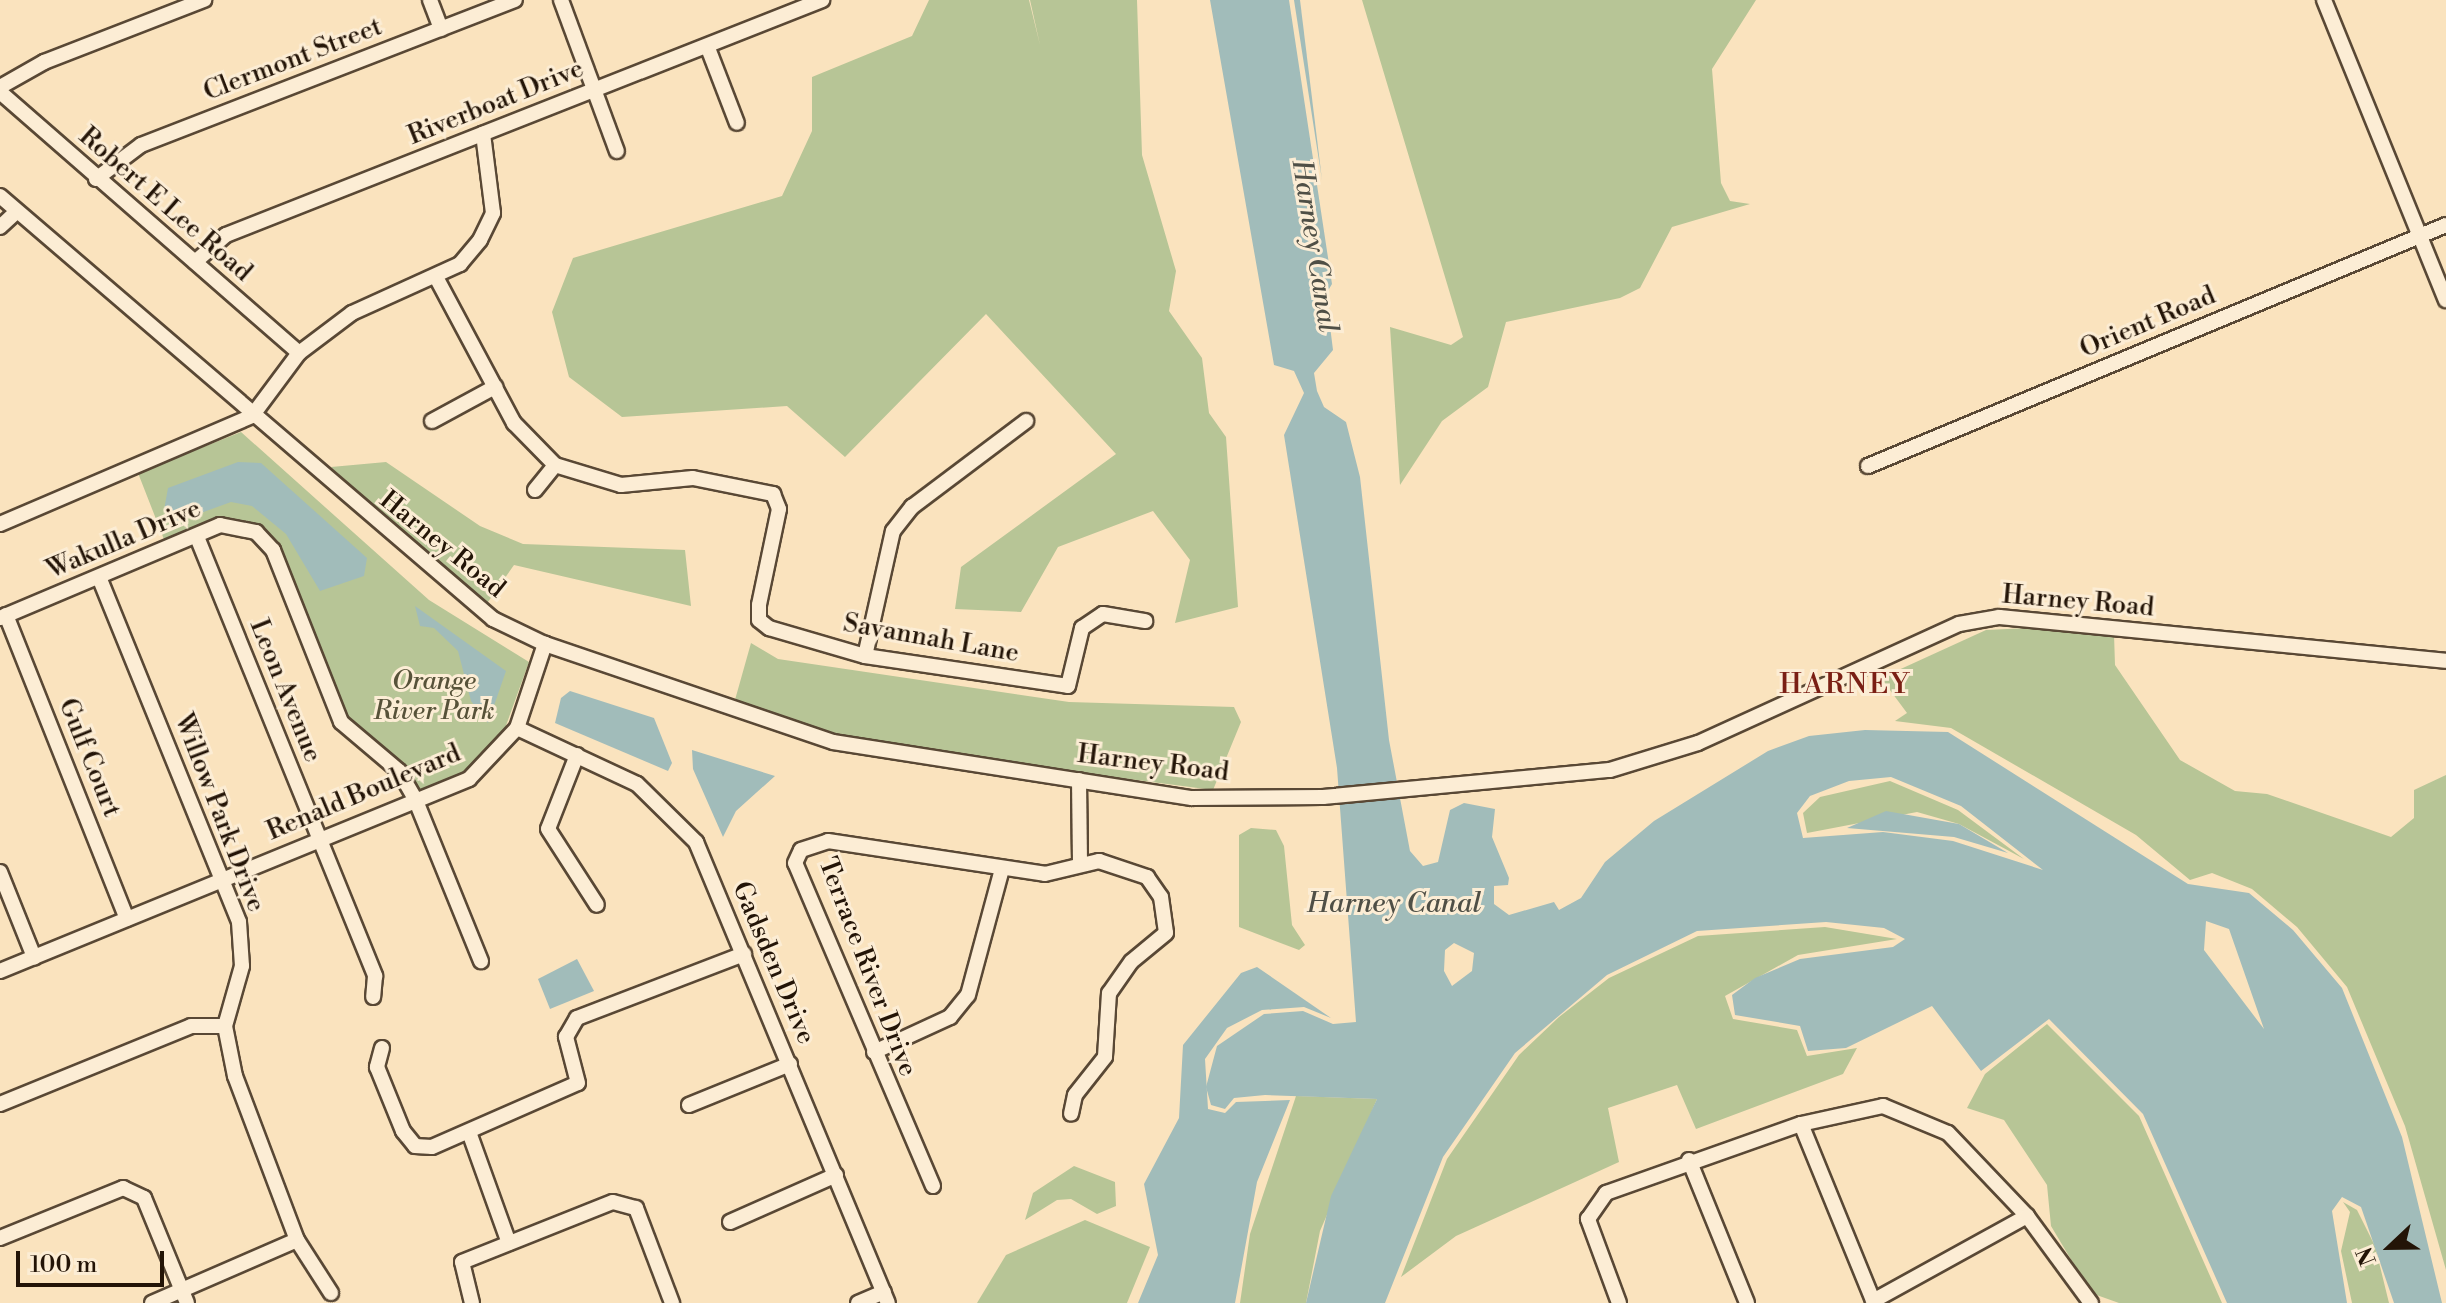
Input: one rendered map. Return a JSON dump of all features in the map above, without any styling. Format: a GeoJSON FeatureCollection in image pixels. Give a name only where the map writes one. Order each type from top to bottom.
{"type":"FeatureCollection","features":[{"type":"Feature","properties":{"kind":"street"},"geometry":{"type":"LineString","coordinates":[[0,89],[44,62],[204,0]]}},
{"type":"Feature","properties":{"kind":"street"},"geometry":{"type":"LineString","coordinates":[[430,0],[441,29]]}},
{"type":"Feature","properties":{"kind":"street","name":"Clermont Street"},"geometry":{"type":"LineString","coordinates":[[96,179],[141,145],[515,0]]}},
{"type":"Feature","properties":{"kind":"street"},"geometry":{"type":"LineString","coordinates":[[561,0],[597,88],[617,151]]}},
{"type":"Feature","properties":{"kind":"street","name":"Riverboat Drive"},"geometry":{"type":"LineString","coordinates":[[195,262],[226,235],[597,88],[708,48],[822,0]]}},
{"type":"Feature","properties":{"kind":"street"},"geometry":{"type":"LineString","coordinates":[[2324,0],[2446,300]]}},
{"type":"Feature","properties":{"kind":"street"},"geometry":{"type":"LineString","coordinates":[[708,48],[737,123]]}},
{"type":"Feature","properties":{"kind":"street","name":"Robert E Lee Road"},"geometry":{"type":"LineString","coordinates":[[0,89],[96,179],[299,353]]}},
{"type":"Feature","properties":{"kind":"street"},"geometry":{"type":"LineString","coordinates":[[0,524],[252,416],[299,353],[352,313],[460,264],[493,213],[483,134]]}},
{"type":"Feature","properties":{"kind":"street","name":"Harney Road"},"geometry":{"type":"LineString","coordinates":[[0,196],[463,599],[545,644],[833,742],[1192,798],[1323,797],[1610,770],[1698,743],[1959,624],[1999,617],[2446,661]]}},
{"type":"Feature","properties":{"kind":"street"},"geometry":{"type":"LineString","coordinates":[[0,227],[17,211]]}},
{"type":"Feature","properties":{"kind":"street","name":"Orient Road"},"geometry":{"type":"LineString","coordinates":[[1868,466],[2446,225]]}},
{"type":"Feature","properties":{"kind":"street","name":"Savannah Lane"},"geometry":{"type":"LineString","coordinates":[[436,277],[514,423],[555,465],[621,485],[693,478],[773,494],[779,509],[759,620],[865,656],[1068,686],[1082,628],[1103,614],[1145,621]]}},
{"type":"Feature","properties":{"kind":"street"},"geometry":{"type":"LineString","coordinates":[[432,421],[495,387]]}},
{"type":"Feature","properties":{"kind":"street"},"geometry":{"type":"LineString","coordinates":[[865,656],[893,531],[902,517],[1026,421]]}},
{"type":"Feature","properties":{"kind":"street"},"geometry":{"type":"LineString","coordinates":[[535,490],[555,465]]}},
{"type":"Feature","properties":{"kind":"street","name":"Wakulla Drive"},"geometry":{"type":"LineString","coordinates":[[3,616],[220,525],[240,525],[273,550],[341,722],[399,771],[416,801],[481,961]]}},
{"type":"Feature","properties":{"kind":"street","name":"Leon Avenue"},"geometry":{"type":"LineString","coordinates":[[197,537],[375,976],[373,997]]}},
{"type":"Feature","properties":{"kind":"street","name":"Willow Park Drive"},"geometry":{"type":"LineString","coordinates":[[99,577],[239,922],[242,966],[225,1026],[235,1076],[297,1240],[331,1293]]}},
{"type":"Feature","properties":{"kind":"street","name":"Gulf Court"},"geometry":{"type":"LineString","coordinates":[[3,616],[127,919]]}},
{"type":"Feature","properties":{"kind":"street","name":"Renald Boulevard"},"geometry":{"type":"LineString","coordinates":[[0,971],[469,779],[517,728],[545,644]]}},
{"type":"Feature","properties":{"kind":"street","name":"Gadsden Drive"},"geometry":{"type":"LineString","coordinates":[[517,728],[637,784],[696,842],[886,1298]]}},
{"type":"Feature","properties":{"kind":"street"},"geometry":{"type":"LineString","coordinates":[[577,755],[548,829],[597,905]]}},
{"type":"Feature","properties":{"kind":"street"},"geometry":{"type":"LineString","coordinates":[[1079,780],[1080,865]]}},
{"type":"Feature","properties":{"kind":"street","name":"Terrace River Drive"},"geometry":{"type":"LineString","coordinates":[[933,1186],[795,863],[801,850],[828,841],[1045,874],[1099,861],[1137,870],[1168,916],[1166,933],[1131,962],[1109,993],[1105,1057],[1075,1095],[1071,1114]]}},
{"type":"Feature","properties":{"kind":"street"},"geometry":{"type":"LineString","coordinates":[[874,1052],[950,1017],[968,995],[1002,869]]}},
{"type":"Feature","properties":{"kind":"street"},"geometry":{"type":"LineString","coordinates":[[0,872],[34,957]]}},
{"type":"Feature","properties":{"kind":"street"},"geometry":{"type":"LineString","coordinates":[[382,1048],[377,1067],[415,1146],[432,1147],[578,1083],[566,1037],[577,1018],[744,954]]}},
{"type":"Feature","properties":{"kind":"street"},"geometry":{"type":"LineString","coordinates":[[0,1104],[191,1026],[225,1026]]}},
{"type":"Feature","properties":{"kind":"street"},"geometry":{"type":"LineString","coordinates":[[689,1105],[790,1064]]}},
{"type":"Feature","properties":{"kind":"street"},"geometry":{"type":"LineString","coordinates":[[1619,1303],[1588,1219],[1606,1193],[1689,1160],[1801,1124],[1883,1106],[1948,1133],[2027,1216],[2091,1303]]}},
{"type":"Feature","properties":{"kind":"street"},"geometry":{"type":"LineString","coordinates":[[1801,1124],[1873,1302],[2027,1216]]}},
{"type":"Feature","properties":{"kind":"street"},"geometry":{"type":"LineString","coordinates":[[469,1132],[509,1243]]}},
{"type":"Feature","properties":{"kind":"street"},"geometry":{"type":"LineString","coordinates":[[1689,1160],[1747,1303]]}},
{"type":"Feature","properties":{"kind":"street"},"geometry":{"type":"LineString","coordinates":[[730,1222],[836,1175]]}},
{"type":"Feature","properties":{"kind":"street"},"geometry":{"type":"LineString","coordinates":[[0,1238],[123,1188],[144,1198],[184,1297]]}},
{"type":"Feature","properties":{"kind":"street"},"geometry":{"type":"LineString","coordinates":[[472,1303],[462,1262],[613,1202],[636,1208],[672,1303]]}},
{"type":"Feature","properties":{"kind":"street"},"geometry":{"type":"LineString","coordinates":[[152,1303],[184,1297],[297,1240]]}},
{"type":"Feature","properties":{"kind":"street"},"geometry":{"type":"LineString","coordinates":[[858,1303],[886,1298]]}},
{"type":"Feature","properties":{"kind":"green space"},"geometry":{"type":"Polygon","coordinates":[[[929,0],[1029,0],[1040,45],[1030,0],[1137,0],[1142,155],[1176,271],[1169,311],[1202,358],[1209,413],[1226,437],[1238,607],[1175,623],[1190,560],[1153,511],[1058,547],[1021,612],[955,609],[961,567],[1116,454],[986,314],[845,457],[787,406],[622,417],[569,377],[552,312],[573,258],[782,196],[812,131],[812,77],[912,36],[929,0]]]}},
{"type":"Feature","properties":{"kind":"green space"},"geometry":{"type":"Polygon","coordinates":[[[1362,0],[1756,0],[1712,69],[1721,183],[1730,201],[1750,204],[1672,227],[1640,288],[1620,298],[1506,322],[1488,387],[1442,421],[1400,485],[1390,327],[1451,345],[1463,337],[1362,0]]]}},
{"type":"Feature","properties":{"kind":"green space","name":"Orange River Park"},"geometry":{"type":"Polygon","coordinates":[[[241,432],[429,600],[529,662],[504,731],[466,775],[418,797],[343,718],[276,549],[259,526],[216,522],[165,542],[138,473],[241,432]]]}},
{"type":"Feature","properties":{"kind":"green space"},"geometry":{"type":"Polygon","coordinates":[[[386,462],[480,526],[523,544],[685,550],[691,606],[514,565],[483,609],[331,467],[386,462]]]}},
{"type":"Feature","properties":{"kind":"green space"},"geometry":{"type":"Polygon","coordinates":[[[2047,627],[2114,634],[2115,665],[2180,760],[2235,791],[2267,794],[2391,837],[2414,818],[2414,790],[2446,775],[2446,1270],[2405,1126],[2347,987],[2297,927],[2252,889],[2212,873],[2190,880],[2136,835],[1951,728],[1895,721],[1907,713],[1881,678],[1986,630],[2047,627]]]}},
{"type":"Feature","properties":{"kind":"green space"},"geometry":{"type":"Polygon","coordinates":[[[751,643],[778,659],[1069,702],[1234,707],[1241,722],[1213,790],[854,743],[733,707],[751,643]]]}},
{"type":"Feature","properties":{"kind":"green space"},"geometry":{"type":"Polygon","coordinates":[[[1890,781],[1958,810],[2024,859],[1959,824],[1917,812],[1807,833],[1803,813],[1820,797],[1890,781]]]}},
{"type":"Feature","properties":{"kind":"green space"},"geometry":{"type":"Polygon","coordinates":[[[1251,828],[1276,830],[1284,846],[1292,925],[1305,945],[1299,950],[1239,927],[1239,835],[1251,828]]]}},
{"type":"Feature","properties":{"kind":"green space"},"geometry":{"type":"Polygon","coordinates":[[[1825,927],[1897,939],[1798,955],[1725,996],[1733,1019],[1797,1030],[1807,1056],[1857,1048],[1843,1074],[1696,1129],[1677,1085],[1608,1108],[1619,1162],[1456,1236],[1401,1277],[1447,1159],[1519,1055],[1559,1017],[1609,978],[1698,936],[1825,927]]]}},
{"type":"Feature","properties":{"kind":"green space"},"geometry":{"type":"Polygon","coordinates":[[[2047,1024],[2139,1116],[2222,1303],[2119,1303],[2091,1293],[2051,1226],[2047,1185],[2004,1120],[1967,1108],[1985,1074],[2047,1024]]]}},
{"type":"Feature","properties":{"kind":"green space"},"geometry":{"type":"Polygon","coordinates":[[[1296,1096],[1377,1099],[1320,1231],[1306,1303],[1240,1303],[1250,1234],[1296,1096]]]}},
{"type":"Feature","properties":{"kind":"green space"},"geometry":{"type":"Polygon","coordinates":[[[1074,1166],[1115,1182],[1116,1206],[1097,1214],[1071,1199],[1057,1200],[1025,1220],[1033,1193],[1074,1166]]]}},
{"type":"Feature","properties":{"kind":"green space"},"geometry":{"type":"Polygon","coordinates":[[[2343,1202],[2357,1210],[2375,1246],[2389,1303],[2352,1303],[2341,1251],[2350,1212],[2343,1202]]]}},
{"type":"Feature","properties":{"kind":"green space"},"geometry":{"type":"Polygon","coordinates":[[[1085,1220],[1150,1247],[1127,1303],[977,1303],[1006,1255],[1085,1220]]]}},
{"type":"Feature","properties":{"kind":"water","name":"Harney Canal"},"geometry":{"type":"Polygon","coordinates":[[[1210,0],[1289,0],[1332,284],[1326,294],[1333,350],[1314,373],[1324,407],[1346,422],[1360,477],[1389,740],[1410,851],[1423,866],[1438,862],[1450,810],[1464,803],[1495,809],[1492,837],[1509,878],[1508,885],[1494,886],[1494,904],[1509,915],[1554,902],[1559,910],[1581,898],[1605,862],[1654,821],[1768,751],[1809,736],[1865,730],[1948,732],[2188,884],[2249,893],[2293,930],[2342,988],[2402,1137],[2442,1303],[2394,1303],[2361,1207],[2342,1197],[2332,1211],[2347,1303],[2227,1303],[2143,1114],[2049,1019],[1981,1071],[1932,1006],[1846,1048],[1808,1051],[1800,1026],[1735,1015],[1732,995],[1755,978],[1800,959],[1893,947],[1905,939],[1884,928],[1826,922],[1697,931],[1607,975],[1515,1053],[1443,1157],[1385,1303],[1306,1303],[1331,1196],[1377,1099],[1265,1095],[1234,1098],[1225,1109],[1211,1105],[1206,1087],[1217,1046],[1264,1014],[1303,1011],[1333,1024],[1356,1022],[1337,768],[1284,435],[1304,393],[1294,371],[1274,365],[1210,0]],[[1891,777],[1849,781],[1810,796],[1797,813],[1803,838],[1883,832],[1953,841],[2043,870],[1961,806],[1891,777]],[[2206,921],[2204,950],[2264,1029],[2229,929],[2206,921]],[[1454,943],[1445,950],[1444,971],[1452,986],[1472,971],[1474,953],[1454,943]]]}},
{"type":"Feature","properties":{"kind":"water"},"geometry":{"type":"Polygon","coordinates":[[[1294,0],[1300,0],[1322,180],[1294,0]]]}},
{"type":"Feature","properties":{"kind":"water"},"geometry":{"type":"Polygon","coordinates":[[[238,462],[261,463],[367,558],[364,576],[320,591],[286,534],[252,506],[231,502],[176,522],[164,510],[168,488],[238,462]]]}},
{"type":"Feature","properties":{"kind":"water"},"geometry":{"type":"Polygon","coordinates":[[[415,606],[506,671],[488,723],[471,701],[458,651],[434,628],[420,626],[415,606]]]}},
{"type":"Feature","properties":{"kind":"water"},"geometry":{"type":"Polygon","coordinates":[[[570,691],[654,718],[672,763],[668,771],[555,723],[561,698],[570,691]]]}},
{"type":"Feature","properties":{"kind":"water"},"geometry":{"type":"Polygon","coordinates":[[[692,750],[775,776],[736,811],[723,837],[693,769],[692,750]]]}},
{"type":"Feature","properties":{"kind":"water"},"geometry":{"type":"Polygon","coordinates":[[[1886,811],[1959,824],[2008,853],[1954,837],[1847,828],[1886,811]]]}},
{"type":"Feature","properties":{"kind":"water"},"geometry":{"type":"Polygon","coordinates":[[[577,959],[594,991],[550,1009],[538,979],[577,959]]]}},
{"type":"Feature","properties":{"kind":"water"},"geometry":{"type":"Polygon","coordinates":[[[1257,967],[1331,1018],[1304,1007],[1262,1010],[1227,1028],[1205,1059],[1208,1109],[1225,1113],[1236,1102],[1290,1100],[1257,1182],[1235,1303],[1138,1303],[1158,1255],[1144,1184],[1179,1118],[1183,1045],[1241,973],[1257,967]]]}},
{"type":"Feature","properties":{"kind":"district","name":"HARNEY"},"geometry":{"type":"Point","coordinates":[1845,685]}}]}
